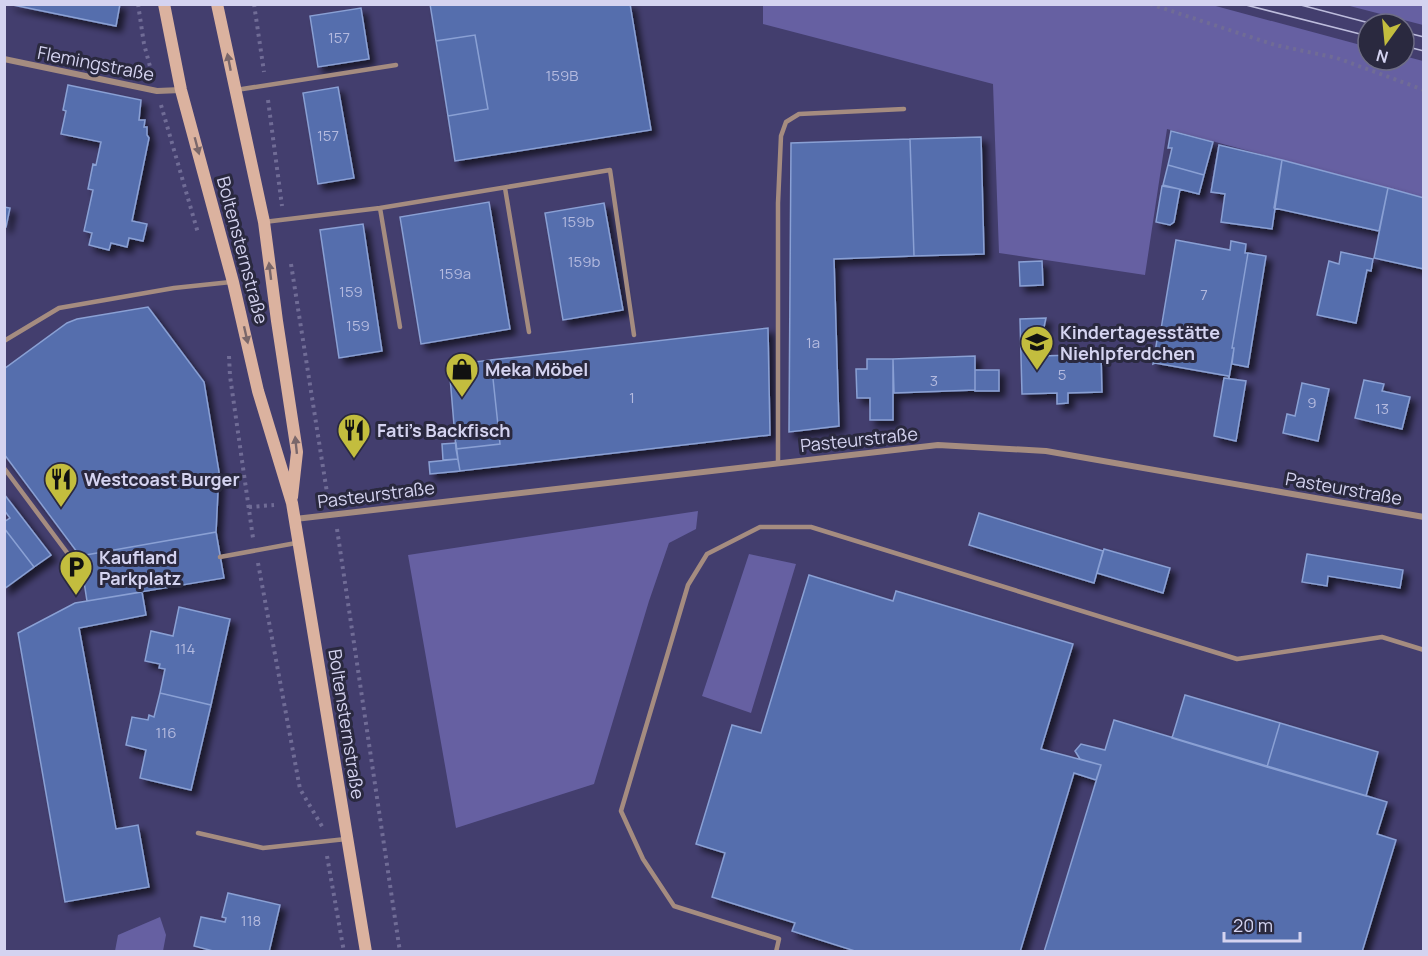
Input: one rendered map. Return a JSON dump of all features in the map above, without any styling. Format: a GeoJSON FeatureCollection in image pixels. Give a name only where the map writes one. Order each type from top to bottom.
{"type":"FeatureCollection","features":[{"type":"Feature","properties":{"kind":"main road","name":"Boltensternstraße"},"geometry":{"type":"LineString","coordinates":[[164,4],[181,90],[233,282],[258,391],[292,503],[366,951]]}},
{"type":"Feature","properties":{"kind":"main road","name":"Boltensternstraße"},"geometry":{"type":"LineString","coordinates":[[217,4],[264,222],[297,452],[292,503]]}},
{"type":"Feature","properties":{"kind":"street","name":"Flemingstraße"},"geometry":{"type":"LineString","coordinates":[[4,59],[157,91],[181,90]]}},
{"type":"Feature","properties":{"kind":"street","name":"Pasteurstraße"},"geometry":{"type":"LineString","coordinates":[[294,519],[938,445],[1046,451],[1424,517]]}},
{"type":"Feature","properties":{"kind":"lane"},"geometry":{"type":"LineString","coordinates":[[234,90],[396,65]]}},
{"type":"Feature","properties":{"kind":"lane"},"geometry":{"type":"LineString","coordinates":[[778,463],[778,203],[781,136],[786,122],[799,114],[904,109]]}},
{"type":"Feature","properties":{"kind":"lane"},"geometry":{"type":"LineString","coordinates":[[264,222],[380,208],[610,170],[634,335]]}},
{"type":"Feature","properties":{"kind":"lane"},"geometry":{"type":"LineString","coordinates":[[505,188],[529,332]]}},
{"type":"Feature","properties":{"kind":"lane"},"geometry":{"type":"LineString","coordinates":[[380,208],[400,327]]}},
{"type":"Feature","properties":{"kind":"lane"},"geometry":{"type":"LineString","coordinates":[[4,340],[59,308],[174,288],[233,282]]}},
{"type":"Feature","properties":{"kind":"lane"},"geometry":{"type":"LineString","coordinates":[[4,468],[77,566],[78,580]]}},
{"type":"Feature","properties":{"kind":"lane"},"geometry":{"type":"LineString","coordinates":[[776,951],[779,939],[674,906],[643,859],[621,811],[688,585],[707,554],[760,527],[811,527],[1237,659],[1382,637],[1424,650]]}},
{"type":"Feature","properties":{"kind":"lane"},"geometry":{"type":"LineString","coordinates":[[220,557],[299,543]]}},
{"type":"Feature","properties":{"kind":"lane"},"geometry":{"type":"LineString","coordinates":[[198,833],[263,848],[348,838]]}},
{"type":"Feature","properties":{"kind":"path"},"geometry":{"type":"LineString","coordinates":[[138,4],[144,44],[199,235]]}},
{"type":"Feature","properties":{"kind":"path"},"geometry":{"type":"LineString","coordinates":[[254,4],[284,219]]}},
{"type":"Feature","properties":{"kind":"path"},"geometry":{"type":"LineString","coordinates":[[1150,4],[1275,45],[1337,58],[1424,90]]}},
{"type":"Feature","properties":{"kind":"path"},"geometry":{"type":"LineString","coordinates":[[289,254],[328,498],[338,533],[400,951]]}},
{"type":"Feature","properties":{"kind":"path"},"geometry":{"type":"LineString","coordinates":[[228,345],[230,376],[255,550],[300,789],[323,828],[344,951]]}},
{"type":"Feature","properties":{"kind":"shaded area"},"geometry":{"type":"Polygon","coordinates":[[[763,5],[1212,5],[1356,44],[1356,72],[1416,72],[1416,59],[1423,61],[1423,198],[1167,129],[1145,275],[999,253],[993,84],[763,24],[763,5]]]}},
{"type":"Feature","properties":{"kind":"shaded area"},"geometry":{"type":"Polygon","coordinates":[[[1346,5],[1423,5],[1423,25],[1416,23],[1416,12],[1373,12],[1346,5]]]}},
{"type":"Feature","properties":{"kind":"shaded area"},"geometry":{"type":"Polygon","coordinates":[[[698,511],[696,529],[669,543],[649,601],[594,784],[456,828],[408,555],[698,511]]]}},
{"type":"Feature","properties":{"kind":"shaded area"},"geometry":{"type":"Polygon","coordinates":[[[749,554],[796,564],[751,713],[702,696],[749,554]]]}},
{"type":"Feature","properties":{"kind":"shaded area"},"geometry":{"type":"Polygon","coordinates":[[[160,917],[166,935],[163,951],[115,951],[118,935],[160,917]]]}},
{"type":"Feature","properties":{"kind":"building"},"geometry":{"type":"Polygon","coordinates":[[[8,4],[120,4],[116,26],[8,4]]]}},
{"type":"Feature","properties":{"kind":"building"},"geometry":{"type":"Polygon","coordinates":[[[430,4],[630,4],[651,130],[455,161],[448,116],[488,109],[475,35],[436,41],[430,4]]]}},
{"type":"Feature","properties":{"kind":"building"},"geometry":{"type":"Polygon","coordinates":[[[361,8],[369,59],[318,67],[310,16],[361,8]]]}},
{"type":"Feature","properties":{"kind":"building"},"geometry":{"type":"Polygon","coordinates":[[[475,35],[488,109],[448,116],[436,41],[475,35]]]}},
{"type":"Feature","properties":{"kind":"building"},"geometry":{"type":"Polygon","coordinates":[[[68,85],[141,100],[139,120],[145,120],[144,127],[147,127],[149,138],[132,221],[147,224],[143,241],[129,238],[127,247],[111,243],[109,250],[89,245],[92,233],[84,231],[93,190],[88,189],[93,164],[96,165],[101,142],[61,134],[68,85]]]}},
{"type":"Feature","properties":{"kind":"building"},"geometry":{"type":"Polygon","coordinates":[[[338,87],[354,178],[318,184],[303,93],[338,87]]]}},
{"type":"Feature","properties":{"kind":"building"},"geometry":{"type":"Polygon","coordinates":[[[1171,131],[1213,142],[1204,175],[1168,165],[1172,148],[1168,148],[1171,131]]]}},
{"type":"Feature","properties":{"kind":"building"},"geometry":{"type":"Polygon","coordinates":[[[981,137],[984,254],[914,256],[910,139],[981,137]]]}},
{"type":"Feature","properties":{"kind":"building"},"geometry":{"type":"Polygon","coordinates":[[[910,139],[914,256],[834,259],[839,426],[789,432],[791,143],[910,139]]]}},
{"type":"Feature","properties":{"kind":"building"},"geometry":{"type":"Polygon","coordinates":[[[1219,145],[1282,160],[1272,229],[1221,222],[1225,194],[1211,192],[1219,145]]]}},
{"type":"Feature","properties":{"kind":"building"},"geometry":{"type":"Polygon","coordinates":[[[1282,160],[1388,188],[1379,231],[1274,208],[1282,160]]]}},
{"type":"Feature","properties":{"kind":"building"},"geometry":{"type":"Polygon","coordinates":[[[1168,165],[1204,175],[1199,194],[1163,185],[1168,165]]]}},
{"type":"Feature","properties":{"kind":"building"},"geometry":{"type":"Polygon","coordinates":[[[1162,186],[1180,189],[1174,222],[1170,225],[1156,222],[1162,186]]]}},
{"type":"Feature","properties":{"kind":"building"},"geometry":{"type":"Polygon","coordinates":[[[1388,188],[1424,198],[1424,269],[1374,258],[1388,188]]]}},
{"type":"Feature","properties":{"kind":"building"},"geometry":{"type":"Polygon","coordinates":[[[489,202],[510,329],[421,344],[400,217],[489,202]]]}},
{"type":"Feature","properties":{"kind":"building"},"geometry":{"type":"Polygon","coordinates":[[[604,203],[623,310],[563,320],[545,213],[604,203]]]}},
{"type":"Feature","properties":{"kind":"building"},"geometry":{"type":"Polygon","coordinates":[[[4,207],[10,208],[6,227],[4,227],[4,207]]]}},
{"type":"Feature","properties":{"kind":"building"},"geometry":{"type":"Polygon","coordinates":[[[363,224],[382,351],[339,358],[320,230],[363,224]]]}},
{"type":"Feature","properties":{"kind":"building"},"geometry":{"type":"Polygon","coordinates":[[[1176,240],[1230,250],[1231,241],[1246,244],[1245,253],[1248,253],[1229,378],[1153,364],[1176,240]]]}},
{"type":"Feature","properties":{"kind":"building"},"geometry":{"type":"Polygon","coordinates":[[[1341,252],[1373,259],[1371,271],[1367,270],[1356,323],[1317,315],[1329,261],[1339,264],[1341,252]]]}},
{"type":"Feature","properties":{"kind":"building"},"geometry":{"type":"Polygon","coordinates":[[[1248,253],[1266,256],[1248,367],[1232,364],[1234,348],[1232,348],[1248,253]]]}},
{"type":"Feature","properties":{"kind":"building"},"geometry":{"type":"Polygon","coordinates":[[[1042,261],[1043,285],[1020,286],[1019,262],[1042,261]]]}},
{"type":"Feature","properties":{"kind":"building"},"geometry":{"type":"Polygon","coordinates":[[[148,307],[204,382],[219,472],[216,532],[80,556],[4,454],[4,369],[67,323],[77,319],[148,307]]]}},
{"type":"Feature","properties":{"kind":"building"},"geometry":{"type":"Polygon","coordinates":[[[1046,318],[1042,336],[1046,337],[1043,356],[1101,354],[1102,392],[1068,393],[1068,403],[1057,404],[1057,393],[1022,394],[1020,319],[1046,318]]]}},
{"type":"Feature","properties":{"kind":"building"},"geometry":{"type":"Polygon","coordinates":[[[768,328],[770,435],[460,471],[456,449],[500,444],[491,360],[768,328]]]}},
{"type":"Feature","properties":{"kind":"building"},"geometry":{"type":"Polygon","coordinates":[[[975,356],[975,390],[894,393],[893,359],[975,356]]]}},
{"type":"Feature","properties":{"kind":"building"},"geometry":{"type":"Polygon","coordinates":[[[867,359],[893,359],[893,420],[870,420],[870,398],[857,398],[856,369],[867,369],[867,359]]]}},
{"type":"Feature","properties":{"kind":"building"},"geometry":{"type":"Polygon","coordinates":[[[491,360],[500,444],[456,449],[449,365],[491,360]]]}},
{"type":"Feature","properties":{"kind":"building"},"geometry":{"type":"Polygon","coordinates":[[[975,370],[999,370],[999,391],[975,391],[975,370]]]}},
{"type":"Feature","properties":{"kind":"building"},"geometry":{"type":"Polygon","coordinates":[[[1224,378],[1246,381],[1236,441],[1214,436],[1224,378]]]}},
{"type":"Feature","properties":{"kind":"building"},"geometry":{"type":"Polygon","coordinates":[[[1364,380],[1384,384],[1382,391],[1410,397],[1402,429],[1355,418],[1364,380]]]}},
{"type":"Feature","properties":{"kind":"building"},"geometry":{"type":"Polygon","coordinates":[[[1302,383],[1329,389],[1318,441],[1283,433],[1287,414],[1295,416],[1302,383]]]}},
{"type":"Feature","properties":{"kind":"building"},"geometry":{"type":"Polygon","coordinates":[[[456,443],[458,459],[443,460],[442,444],[456,443]]]}},
{"type":"Feature","properties":{"kind":"building"},"geometry":{"type":"Polygon","coordinates":[[[458,459],[460,471],[430,474],[429,462],[458,459]]]}},
{"type":"Feature","properties":{"kind":"building"},"geometry":{"type":"Polygon","coordinates":[[[4,494],[51,555],[34,567],[4,528],[4,522],[10,518],[4,510],[4,494]]]}},
{"type":"Feature","properties":{"kind":"building"},"geometry":{"type":"Polygon","coordinates":[[[979,513],[1103,551],[1094,583],[969,545],[979,513]]]}},
{"type":"Feature","properties":{"kind":"building"},"geometry":{"type":"Polygon","coordinates":[[[4,528],[34,567],[4,589],[4,528]]]}},
{"type":"Feature","properties":{"kind":"building"},"geometry":{"type":"Polygon","coordinates":[[[216,532],[224,578],[87,601],[80,556],[216,532]]]}},
{"type":"Feature","properties":{"kind":"building"},"geometry":{"type":"Polygon","coordinates":[[[1104,549],[1170,568],[1163,593],[1097,573],[1104,549]]]}},
{"type":"Feature","properties":{"kind":"building"},"geometry":{"type":"Polygon","coordinates":[[[1307,554],[1403,570],[1400,588],[1328,576],[1327,586],[1302,582],[1307,554]]]}},
{"type":"Feature","properties":{"kind":"building"},"geometry":{"type":"Polygon","coordinates":[[[809,575],[893,601],[896,591],[1073,644],[1041,749],[1101,765],[1096,780],[1074,773],[1020,952],[858,952],[792,931],[795,923],[712,897],[725,853],[696,844],[732,725],[761,733],[809,575]]]}},
{"type":"Feature","properties":{"kind":"building"},"geometry":{"type":"Polygon","coordinates":[[[142,592],[146,615],[79,628],[116,829],[138,825],[149,887],[65,902],[18,633],[75,603],[142,592]]]}},
{"type":"Feature","properties":{"kind":"building"},"geometry":{"type":"Polygon","coordinates":[[[179,607],[230,619],[211,705],[160,693],[165,669],[159,668],[160,664],[145,661],[151,631],[173,636],[179,607]]]}},
{"type":"Feature","properties":{"kind":"building"},"geometry":{"type":"Polygon","coordinates":[[[160,693],[211,705],[191,790],[140,778],[146,750],[126,745],[132,717],[148,720],[149,715],[154,717],[160,693]]]}},
{"type":"Feature","properties":{"kind":"building"},"geometry":{"type":"Polygon","coordinates":[[[1185,695],[1280,723],[1267,767],[1172,738],[1185,695]]]}},
{"type":"Feature","properties":{"kind":"building"},"geometry":{"type":"Polygon","coordinates":[[[1114,720],[1387,802],[1377,834],[1396,840],[1362,952],[1044,952],[1101,765],[1080,759],[1075,751],[1081,744],[1105,750],[1114,720]]]}},
{"type":"Feature","properties":{"kind":"building"},"geometry":{"type":"Polygon","coordinates":[[[1280,723],[1378,752],[1366,796],[1267,767],[1280,723]]]}},
{"type":"Feature","properties":{"kind":"building"},"geometry":{"type":"Polygon","coordinates":[[[228,893],[280,905],[269,952],[217,952],[194,946],[201,917],[225,922],[226,918],[222,917],[228,893]]]}},
{"type":"Feature","properties":{"kind":"tram line"},"geometry":{"type":"LineString","coordinates":[[1242,4],[1356,33]]}},
{"type":"Feature","properties":{"kind":"tram line"},"geometry":{"type":"LineString","coordinates":[[1297,4],[1356,20]]}},
{"type":"Feature","properties":{"kind":"tram line"},"geometry":{"type":"LineString","coordinates":[[1416,35],[1424,37]]}},
{"type":"Feature","properties":{"kind":"tram line"},"geometry":{"type":"LineString","coordinates":[[1416,49],[1424,51]]}},
{"type":"Feature","properties":{"kind":"place","name":"Kindertagesstätte Niehlpferdchen"},"geometry":{"type":"Point","coordinates":[1037,371]}},
{"type":"Feature","properties":{"kind":"place","name":"Meka Möbel"},"geometry":{"type":"Point","coordinates":[462,398]}},
{"type":"Feature","properties":{"kind":"place","name":"Fati's Backfisch"},"geometry":{"type":"Point","coordinates":[354,459]}},
{"type":"Feature","properties":{"kind":"place","name":"Westcoast Burger"},"geometry":{"type":"Point","coordinates":[61,508]}},
{"type":"Feature","properties":{"kind":"place","name":"Kaufland Parkplatz"},"geometry":{"type":"Point","coordinates":[76,596]}}]}
